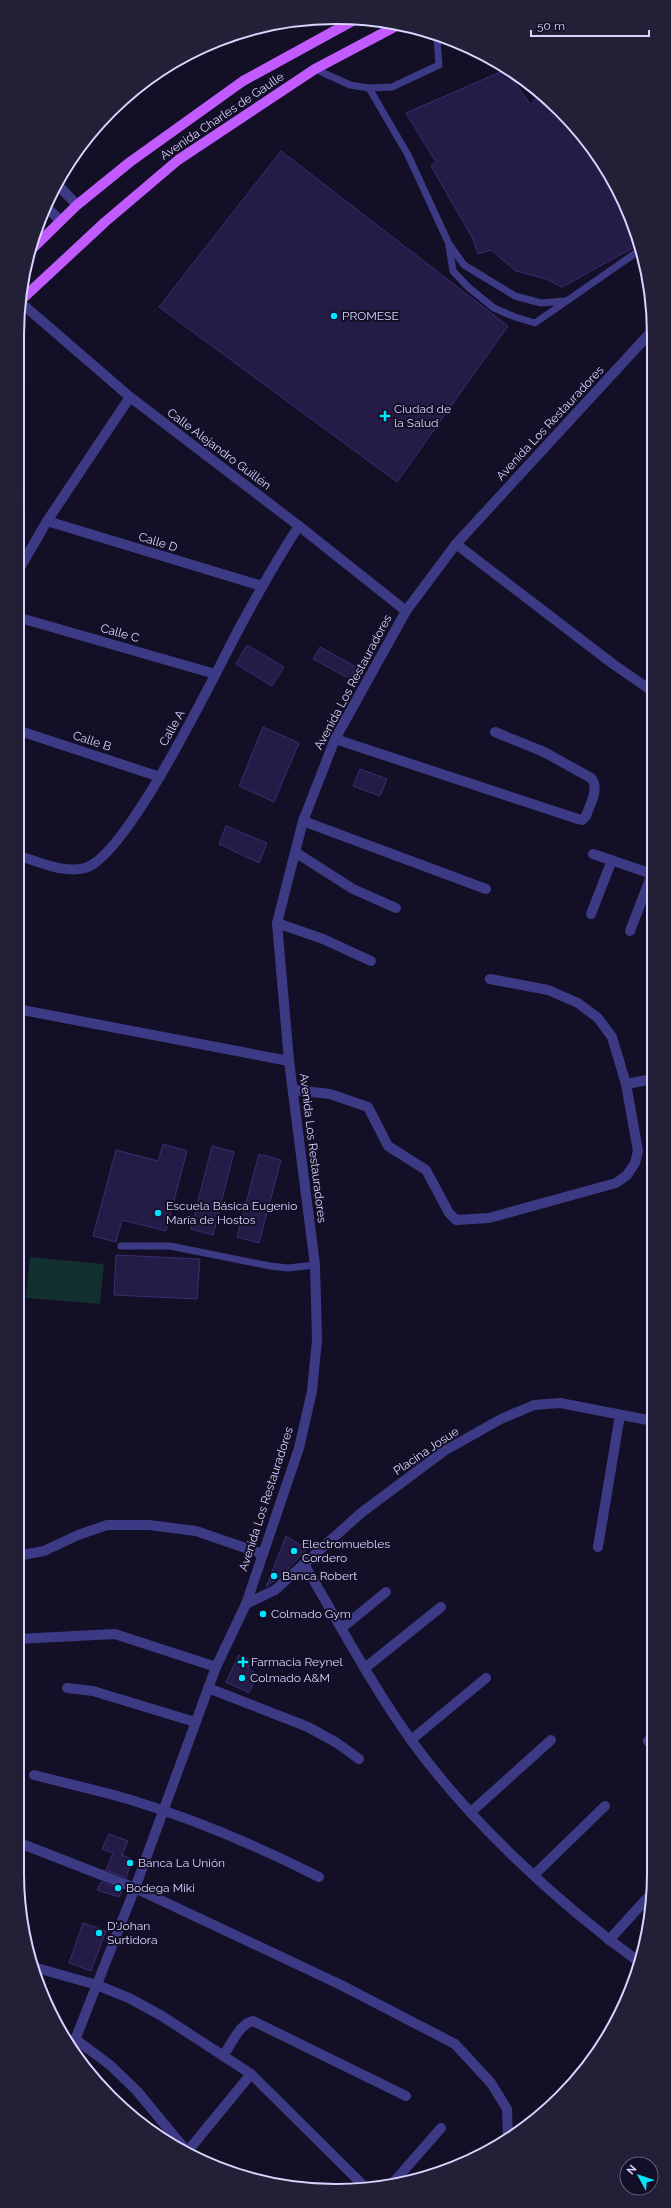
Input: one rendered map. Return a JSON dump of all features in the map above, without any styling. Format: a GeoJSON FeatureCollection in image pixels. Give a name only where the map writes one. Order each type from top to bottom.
{"type":"FeatureCollection","features":[{"type":"Feature","properties":{"kind":"main road","name":"Avenida Charles de Gaulle"},"geometry":{"type":"LineString","coordinates":[[39,242],[77,205],[130,162],[243,81],[346,24]]}},
{"type":"Feature","properties":{"kind":"main road","name":"Avenida Charles de Gaulle"},"geometry":{"type":"LineString","coordinates":[[27,294],[105,222],[178,160],[315,69],[390,29]]}},
{"type":"Feature","properties":{"kind":"street"},"geometry":{"type":"LineString","coordinates":[[61,188],[77,205]]}},
{"type":"Feature","properties":{"kind":"street"},"geometry":{"type":"LineString","coordinates":[[50,211],[60,220]]}},
{"type":"Feature","properties":{"kind":"street","name":"Calle Alejandro Guillén"},"geometry":{"type":"LineString","coordinates":[[26,306],[130,397],[299,526],[406,611]]}},
{"type":"Feature","properties":{"kind":"street","name":"Avenida Los Restauradores"},"geometry":{"type":"LineString","coordinates":[[74,2042],[134,1888],[216,1667],[246,1604],[299,1448],[312,1391],[317,1340],[315,1265],[294,1090],[289,1061],[276,922],[303,821],[336,739],[406,611],[456,544],[647,336]]}},
{"type":"Feature","properties":{"kind":"street"},"geometry":{"type":"LineString","coordinates":[[24,561],[47,522],[130,397]]}},
{"type":"Feature","properties":{"kind":"street","name":"Calle D"},"geometry":{"type":"LineString","coordinates":[[47,522],[262,586]]}},
{"type":"Feature","properties":{"kind":"street","name":"Calle A"},"geometry":{"type":"LineString","coordinates":[[24,857],[64,869],[85,868],[99,860],[112,848],[160,777],[262,586],[299,526]]}},
{"type":"Feature","properties":{"kind":"street"},"geometry":{"type":"LineString","coordinates":[[456,544],[607,660],[647,688]]}},
{"type":"Feature","properties":{"kind":"street","name":"Calle C"},"geometry":{"type":"LineString","coordinates":[[24,619],[215,674]]}},
{"type":"Feature","properties":{"kind":"street","name":"Calle B"},"geometry":{"type":"LineString","coordinates":[[24,732],[160,777]]}},
{"type":"Feature","properties":{"kind":"street"},"geometry":{"type":"LineString","coordinates":[[336,739],[578,819],[582,820],[586,816],[596,789],[595,783],[590,778],[544,752],[495,732]]}},
{"type":"Feature","properties":{"kind":"street"},"geometry":{"type":"LineString","coordinates":[[303,821],[486,889]]}},
{"type":"Feature","properties":{"kind":"street"},"geometry":{"type":"LineString","coordinates":[[295,852],[353,889],[396,908]]}},
{"type":"Feature","properties":{"kind":"street"},"geometry":{"type":"LineString","coordinates":[[593,854],[647,872]]}},
{"type":"Feature","properties":{"kind":"street"},"geometry":{"type":"LineString","coordinates":[[591,914],[612,860]]}},
{"type":"Feature","properties":{"kind":"street"},"geometry":{"type":"LineString","coordinates":[[630,931],[647,887]]}},
{"type":"Feature","properties":{"kind":"street"},"geometry":{"type":"LineString","coordinates":[[276,922],[323,939],[371,961]]}},
{"type":"Feature","properties":{"kind":"street"},"geometry":{"type":"LineString","coordinates":[[294,1090],[330,1094],[368,1107],[388,1146],[426,1170],[449,1213],[460,1222],[489,1218],[616,1183],[627,1175],[635,1163],[638,1151],[626,1084],[612,1037],[598,1018],[578,1003],[548,990],[490,979]]}},
{"type":"Feature","properties":{"kind":"street"},"geometry":{"type":"LineString","coordinates":[[24,1010],[289,1061]]}},
{"type":"Feature","properties":{"kind":"street"},"geometry":{"type":"LineString","coordinates":[[626,1084],[647,1080]]}},
{"type":"Feature","properties":{"kind":"street","name":"Placina Josue"},"geometry":{"type":"LineString","coordinates":[[246,1604],[275,1590],[361,1513],[444,1452],[501,1419],[534,1405],[560,1403],[647,1420]]}},
{"type":"Feature","properties":{"kind":"street"},"geometry":{"type":"LineString","coordinates":[[598,1547],[620,1415]]}},
{"type":"Feature","properties":{"kind":"street"},"geometry":{"type":"LineString","coordinates":[[24,1555],[44,1551],[78,1535],[107,1525],[149,1525],[196,1531],[263,1554]]}},
{"type":"Feature","properties":{"kind":"street"},"geometry":{"type":"LineString","coordinates":[[304,1564],[365,1668],[411,1740],[471,1812],[534,1875],[609,1940],[634,1958]]}},
{"type":"Feature","properties":{"kind":"street"},"geometry":{"type":"LineString","coordinates":[[342,1628],[386,1592]]}},
{"type":"Feature","properties":{"kind":"street"},"geometry":{"type":"LineString","coordinates":[[365,1668],[441,1607]]}},
{"type":"Feature","properties":{"kind":"street"},"geometry":{"type":"LineString","coordinates":[[24,1639],[116,1634],[216,1667]]}},
{"type":"Feature","properties":{"kind":"street"},"geometry":{"type":"LineString","coordinates":[[411,1740],[486,1678]]}},
{"type":"Feature","properties":{"kind":"street"},"geometry":{"type":"LineString","coordinates":[[67,1688],[93,1691],[195,1722]]}},
{"type":"Feature","properties":{"kind":"street"},"geometry":{"type":"LineString","coordinates":[[208,1688],[308,1727],[337,1743],[359,1759]]}},
{"type":"Feature","properties":{"kind":"street"},"geometry":{"type":"LineString","coordinates":[[471,1812],[551,1740]]}},
{"type":"Feature","properties":{"kind":"street"},"geometry":{"type":"LineString","coordinates":[[34,1775],[163,1810],[263,1849],[319,1877]]}},
{"type":"Feature","properties":{"kind":"street"},"geometry":{"type":"LineString","coordinates":[[534,1875],[605,1806]]}},
{"type":"Feature","properties":{"kind":"street"},"geometry":{"type":"LineString","coordinates":[[24,1845],[134,1888],[341,1985],[455,2044],[491,2083],[507,2109],[508,2133]]}},
{"type":"Feature","properties":{"kind":"street"},"geometry":{"type":"LineString","coordinates":[[609,1940],[645,1900]]}},
{"type":"Feature","properties":{"kind":"street"},"geometry":{"type":"LineString","coordinates":[[40,1969],[97,1984],[162,2016],[251,2074],[360,2183]]}},
{"type":"Feature","properties":{"kind":"street"},"geometry":{"type":"LineString","coordinates":[[223,2056],[244,2026],[248,2022],[253,2022],[406,2096]]}},
{"type":"Feature","properties":{"kind":"street"},"geometry":{"type":"LineString","coordinates":[[74,2042],[110,2065],[137,2091],[178,2141]]}},
{"type":"Feature","properties":{"kind":"street"},"geometry":{"type":"LineString","coordinates":[[192,2148],[251,2074]]}},
{"type":"Feature","properties":{"kind":"street"},"geometry":{"type":"LineString","coordinates":[[397,2178],[440,2128]]}},
{"type":"Feature","properties":{"kind":"lane"},"geometry":{"type":"LineString","coordinates":[[315,69],[350,85],[369,88],[392,87],[439,65],[438,42]]}},
{"type":"Feature","properties":{"kind":"lane"},"geometry":{"type":"LineString","coordinates":[[369,88],[408,155],[449,244],[464,265],[515,296],[541,303],[564,301]]}},
{"type":"Feature","properties":{"kind":"lane"},"geometry":{"type":"LineString","coordinates":[[449,244],[452,271],[468,287],[494,308],[515,317],[535,323],[564,301],[635,253]]}},
{"type":"Feature","properties":{"kind":"lane"},"geometry":{"type":"LineString","coordinates":[[121,1246],[170,1246],[276,1267],[288,1268],[315,1265]]}},
{"type":"Feature","properties":{"kind":"green space"},"geometry":{"type":"Polygon","coordinates":[[[30,1257],[104,1264],[100,1304],[26,1298],[30,1257]]]}},
{"type":"Feature","properties":{"kind":"building"},"geometry":{"type":"Polygon","coordinates":[[[501,72],[509,76],[531,105],[535,99],[556,115],[595,162],[615,198],[634,247],[562,287],[546,279],[516,271],[491,250],[478,254],[472,237],[431,166],[436,162],[406,113],[501,72]]]}},
{"type":"Feature","properties":{"kind":"building","name":"PROMESE"},"geometry":{"type":"Polygon","coordinates":[[[281,151],[508,326],[397,482],[159,307],[281,151]]]}},
{"type":"Feature","properties":{"kind":"building"},"geometry":{"type":"Polygon","coordinates":[[[247,645],[284,667],[272,686],[236,664],[247,645]]]}},
{"type":"Feature","properties":{"kind":"building"},"geometry":{"type":"Polygon","coordinates":[[[320,647],[356,667],[350,679],[313,659],[320,647]]]}},
{"type":"Feature","properties":{"kind":"building"},"geometry":{"type":"Polygon","coordinates":[[[263,727],[299,743],[274,802],[239,786],[263,727]]]}},
{"type":"Feature","properties":{"kind":"building"},"geometry":{"type":"Polygon","coordinates":[[[360,769],[387,779],[380,796],[353,786],[360,769]]]}},
{"type":"Feature","properties":{"kind":"building"},"geometry":{"type":"Polygon","coordinates":[[[226,826],[267,843],[259,863],[219,844],[226,826]]]}},
{"type":"Feature","properties":{"kind":"building"},"geometry":{"type":"Polygon","coordinates":[[[163,1144],[187,1151],[166,1231],[122,1220],[116,1242],[93,1236],[116,1150],[158,1161],[163,1144]]]}},
{"type":"Feature","properties":{"kind":"building"},"geometry":{"type":"Polygon","coordinates":[[[212,1146],[234,1152],[213,1235],[191,1229],[212,1146]]]}},
{"type":"Feature","properties":{"kind":"building"},"geometry":{"type":"Polygon","coordinates":[[[259,1154],[281,1160],[259,1243],[237,1237],[259,1154]]]}},
{"type":"Feature","properties":{"kind":"building"},"geometry":{"type":"Polygon","coordinates":[[[116,1255],[200,1259],[197,1299],[114,1295],[116,1255]]]}},
{"type":"Feature","properties":{"kind":"building"},"geometry":{"type":"Polygon","coordinates":[[[286,1536],[307,1549],[283,1574],[266,1587],[286,1536]]]}},
{"type":"Feature","properties":{"kind":"building","name":"Colmado A&M"},"geometry":{"type":"Polygon","coordinates":[[[239,1655],[252,1661],[248,1669],[258,1674],[249,1693],[226,1682],[239,1655]]]}},
{"type":"Feature","properties":{"kind":"building"},"geometry":{"type":"Polygon","coordinates":[[[109,1834],[128,1841],[122,1855],[132,1859],[126,1878],[106,1870],[113,1853],[102,1849],[109,1834]]]}},
{"type":"Feature","properties":{"kind":"building"},"geometry":{"type":"Polygon","coordinates":[[[101,1882],[122,1890],[119,1897],[97,1890],[101,1882]]]}},
{"type":"Feature","properties":{"kind":"building"},"geometry":{"type":"Polygon","coordinates":[[[83,1923],[106,1931],[91,1971],[69,1963],[83,1923]]]}},
{"type":"Feature","properties":{"kind":"place","name":"PROMESE"},"geometry":{"type":"Point","coordinates":[334,316]}},
{"type":"Feature","properties":{"kind":"place","name":"Ciudad de la Salud"},"geometry":{"type":"Point","coordinates":[385,416]}},
{"type":"Feature","properties":{"kind":"place","name":"Escuela Básica Eugenio María de Hostos"},"geometry":{"type":"Point","coordinates":[158,1213]}},
{"type":"Feature","properties":{"kind":"place","name":"Electromuebles Cordero"},"geometry":{"type":"Point","coordinates":[294,1551]}},
{"type":"Feature","properties":{"kind":"place","name":"Banca Robert"},"geometry":{"type":"Point","coordinates":[274,1576]}},
{"type":"Feature","properties":{"kind":"place","name":"Colmado Gym"},"geometry":{"type":"Point","coordinates":[263,1614]}},
{"type":"Feature","properties":{"kind":"place","name":"Farmacia Reynel"},"geometry":{"type":"Point","coordinates":[243,1662]}},
{"type":"Feature","properties":{"kind":"place","name":"Colmado A&M"},"geometry":{"type":"Point","coordinates":[242,1678]}},
{"type":"Feature","properties":{"kind":"place","name":"Banca La Unión"},"geometry":{"type":"Point","coordinates":[130,1863]}},
{"type":"Feature","properties":{"kind":"place","name":"Bodega Miki"},"geometry":{"type":"Point","coordinates":[118,1888]}},
{"type":"Feature","properties":{"kind":"place","name":"D'Johan Surtidora"},"geometry":{"type":"Point","coordinates":[99,1933]}}]}
